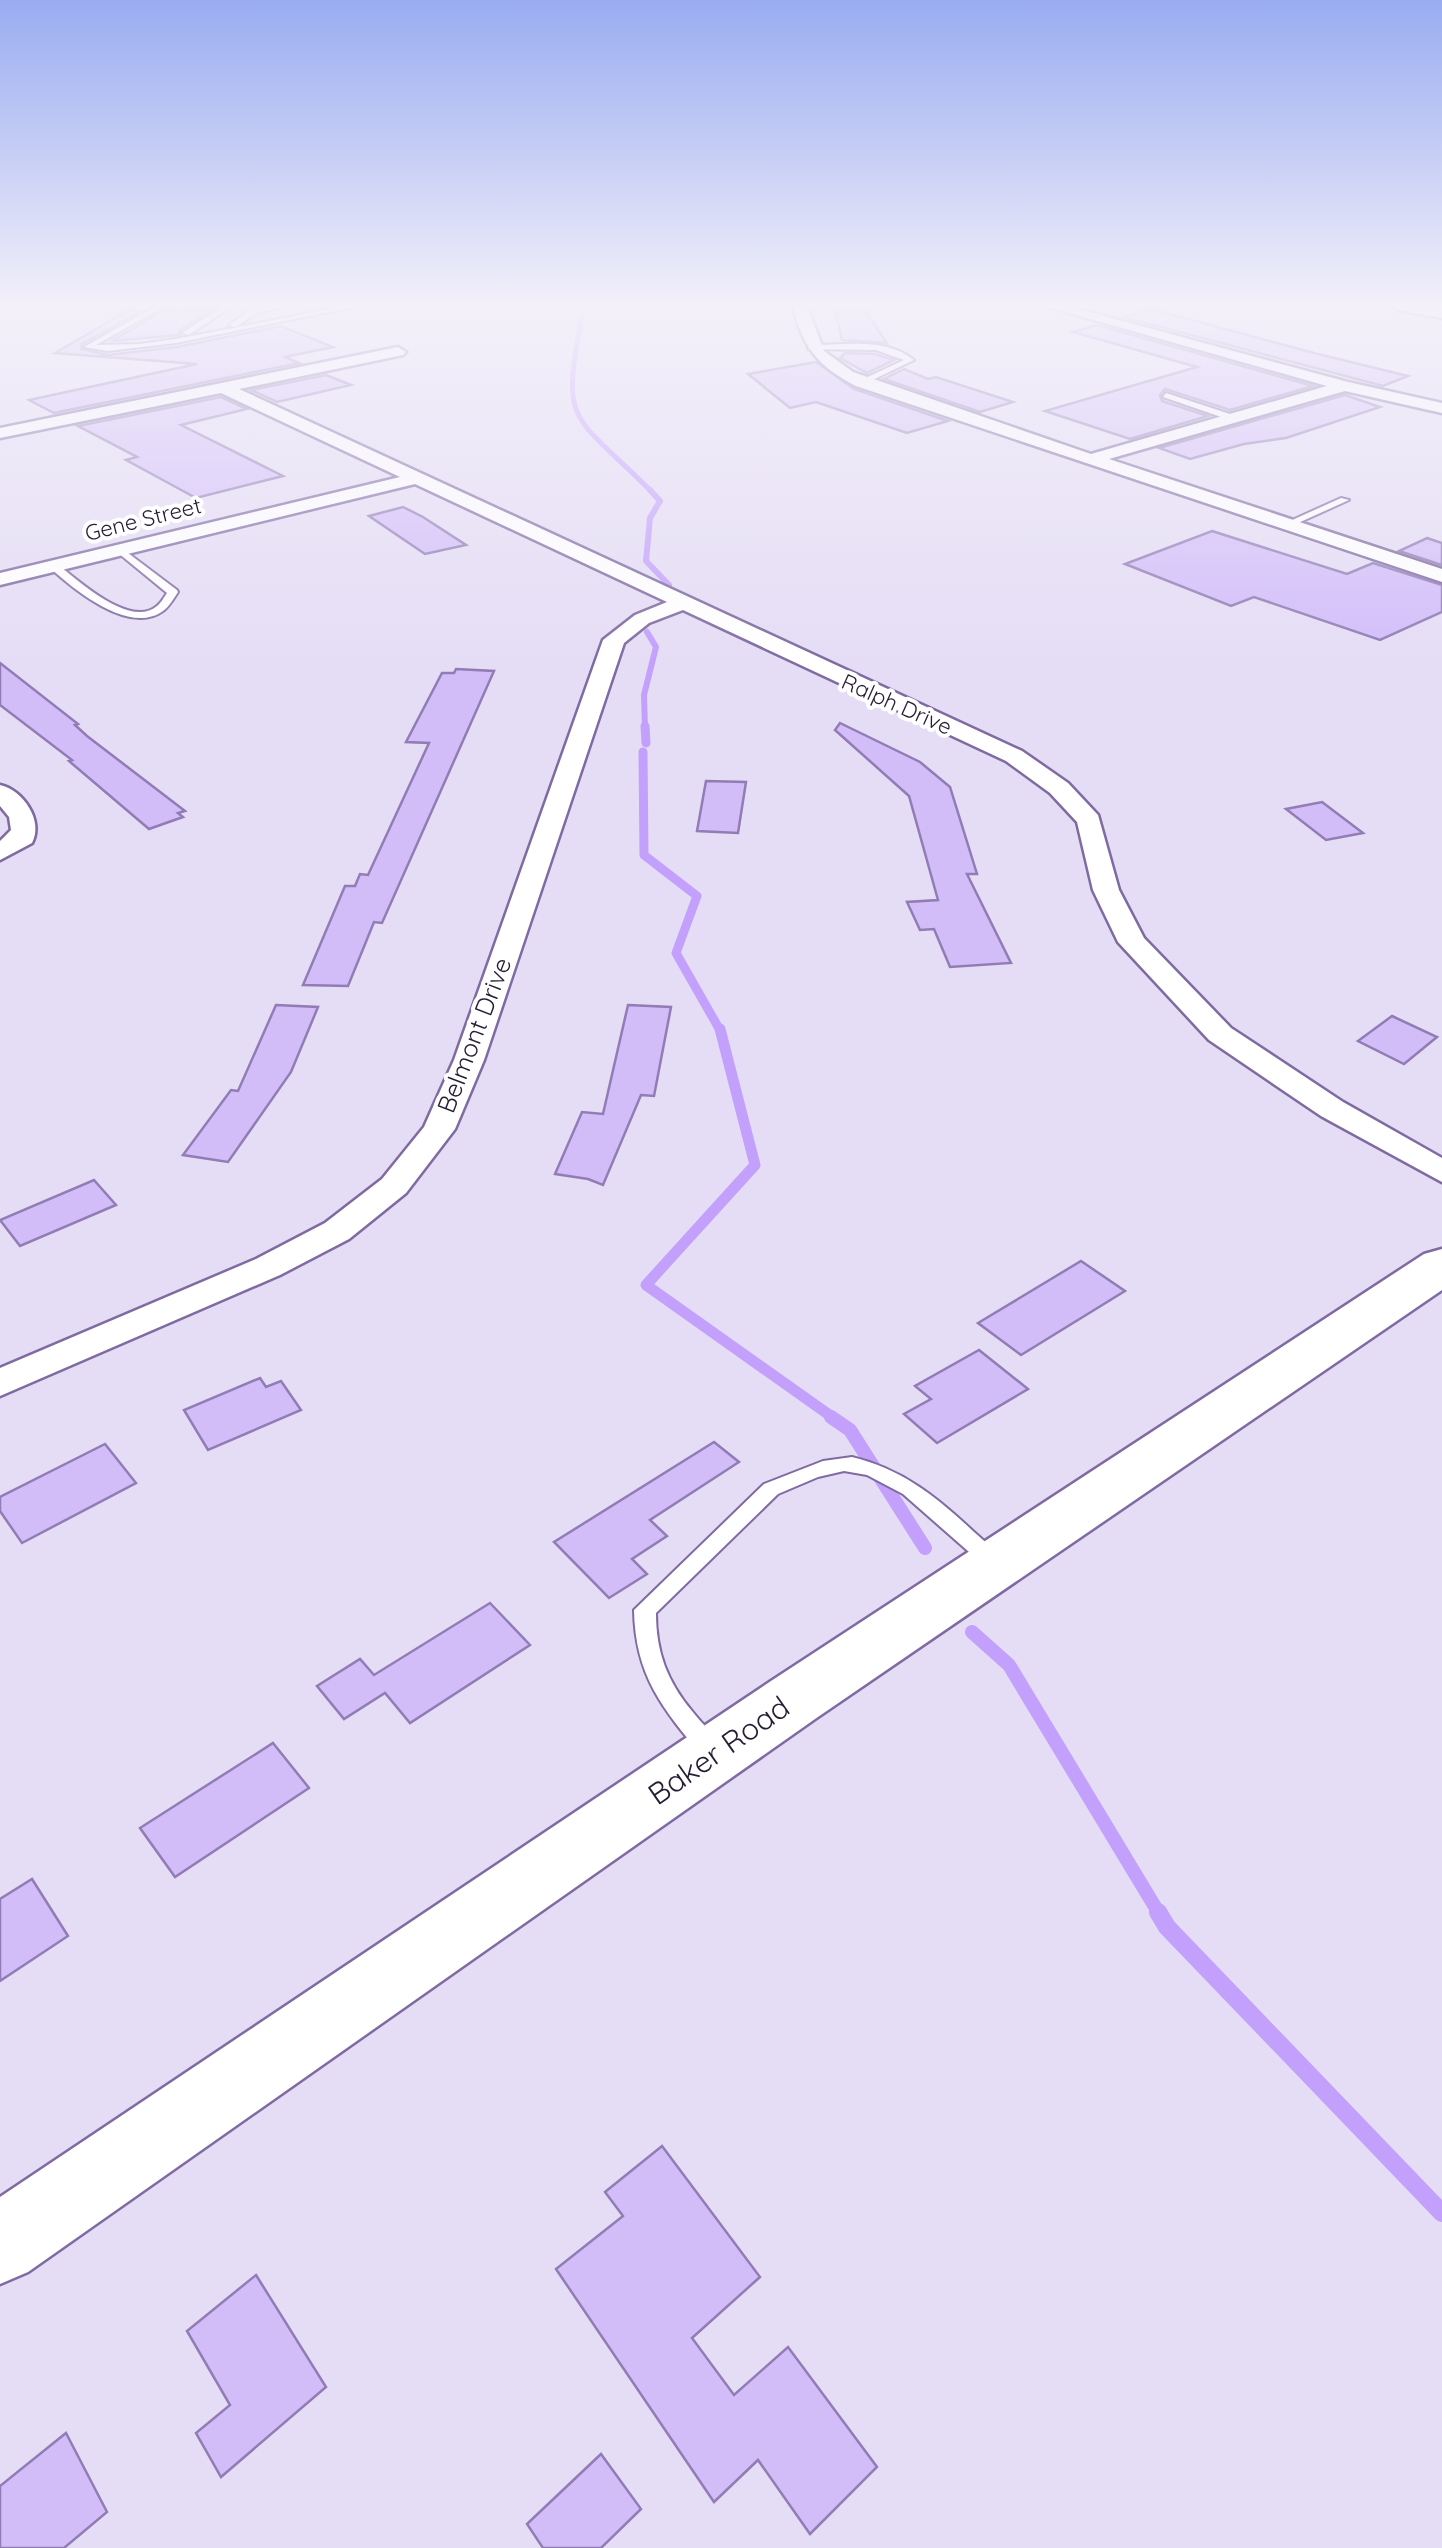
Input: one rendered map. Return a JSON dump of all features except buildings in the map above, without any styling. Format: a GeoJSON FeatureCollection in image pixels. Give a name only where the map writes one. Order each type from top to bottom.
{"type":"FeatureCollection","features":[{"type":"Feature","properties":{"kind":"street"},"geometry":{"type":"LineString","coordinates":[[0,433],[39,425]]}},
{"type":"Feature","properties":{"kind":"street","name":"Ralph Drive"},"geometry":{"type":"LineString","coordinates":[[301,425],[1014,756],[1059,788],[1089,820],[1106,890],[1132,942],[1220,1034],[1332,1109],[1442,1172]]}},
{"type":"Feature","properties":{"kind":"street"},"geometry":{"type":"LineString","coordinates":[[985,425],[1442,576]]}},
{"type":"Feature","properties":{"kind":"street"},"geometry":{"type":"LineString","coordinates":[[1088,460],[1209,425]]}},
{"type":"Feature","properties":{"kind":"street","name":"Gene Street"},"geometry":{"type":"LineString","coordinates":[[0,578],[414,479]]}},
{"type":"Feature","properties":{"kind":"street","name":"Belmont Drive"},"geometry":{"type":"LineString","coordinates":[[0,1383],[268,1267],[337,1232],[394,1186],[439,1128],[468,1060],[614,640],[642,619],[680,604]]}},
{"type":"Feature","properties":{"kind":"street"},"geometry":{"type":"LineString","coordinates":[[0,792],[20,811],[26,825],[23,838],[0,852]]}},
{"type":"Feature","properties":{"kind":"street","name":"Baker Road"},"geometry":{"type":"LineString","coordinates":[[0,2244],[715,1754],[1442,1266]]}},
{"type":"Feature","properties":{"kind":"lane"},"geometry":{"type":"LineString","coordinates":[[1284,526],[1344,500]]}},
{"type":"Feature","properties":{"kind":"lane"},"geometry":{"type":"LineString","coordinates":[[53,566],[84,593],[120,612],[146,614],[160,609],[173,592],[120,550]]}},
{"type":"Feature","properties":{"kind":"lane"},"geometry":{"type":"LineString","coordinates":[[715,1754],[665,1696],[643,1647],[645,1610],[771,1489],[849,1463],[896,1478],[997,1564]]}},
{"type":"Feature","properties":{"kind":"waterway"},"geometry":{"type":"LineString","coordinates":[[585,425],[651,491]]}},
{"type":"Feature","properties":{"kind":"waterway"},"geometry":{"type":"LineString","coordinates":[[651,491],[660,501],[650,518],[646,561],[669,585]]}},
{"type":"Feature","properties":{"kind":"waterway"},"geometry":{"type":"LineString","coordinates":[[645,729],[644,695],[656,647],[647,632]]}},
{"type":"Feature","properties":{"kind":"waterway"},"geometry":{"type":"LineString","coordinates":[[645,726],[646,743]]}},
{"type":"Feature","properties":{"kind":"waterway"},"geometry":{"type":"LineString","coordinates":[[643,752],[644,855],[697,896],[676,953],[721,1031]]}},
{"type":"Feature","properties":{"kind":"waterway"},"geometry":{"type":"LineString","coordinates":[[721,1031],[755,1165],[646,1285],[835,1419]]}},
{"type":"Feature","properties":{"kind":"waterway"},"geometry":{"type":"LineString","coordinates":[[831,1417],[850,1430],[925,1548]]}},
{"type":"Feature","properties":{"kind":"waterway"},"geometry":{"type":"LineString","coordinates":[[972,1632],[1009,1665],[1160,1915]]}},
{"type":"Feature","properties":{"kind":"waterway"},"geometry":{"type":"LineString","coordinates":[[1158,1912],[1167,1927],[1442,2213]]}}]}
